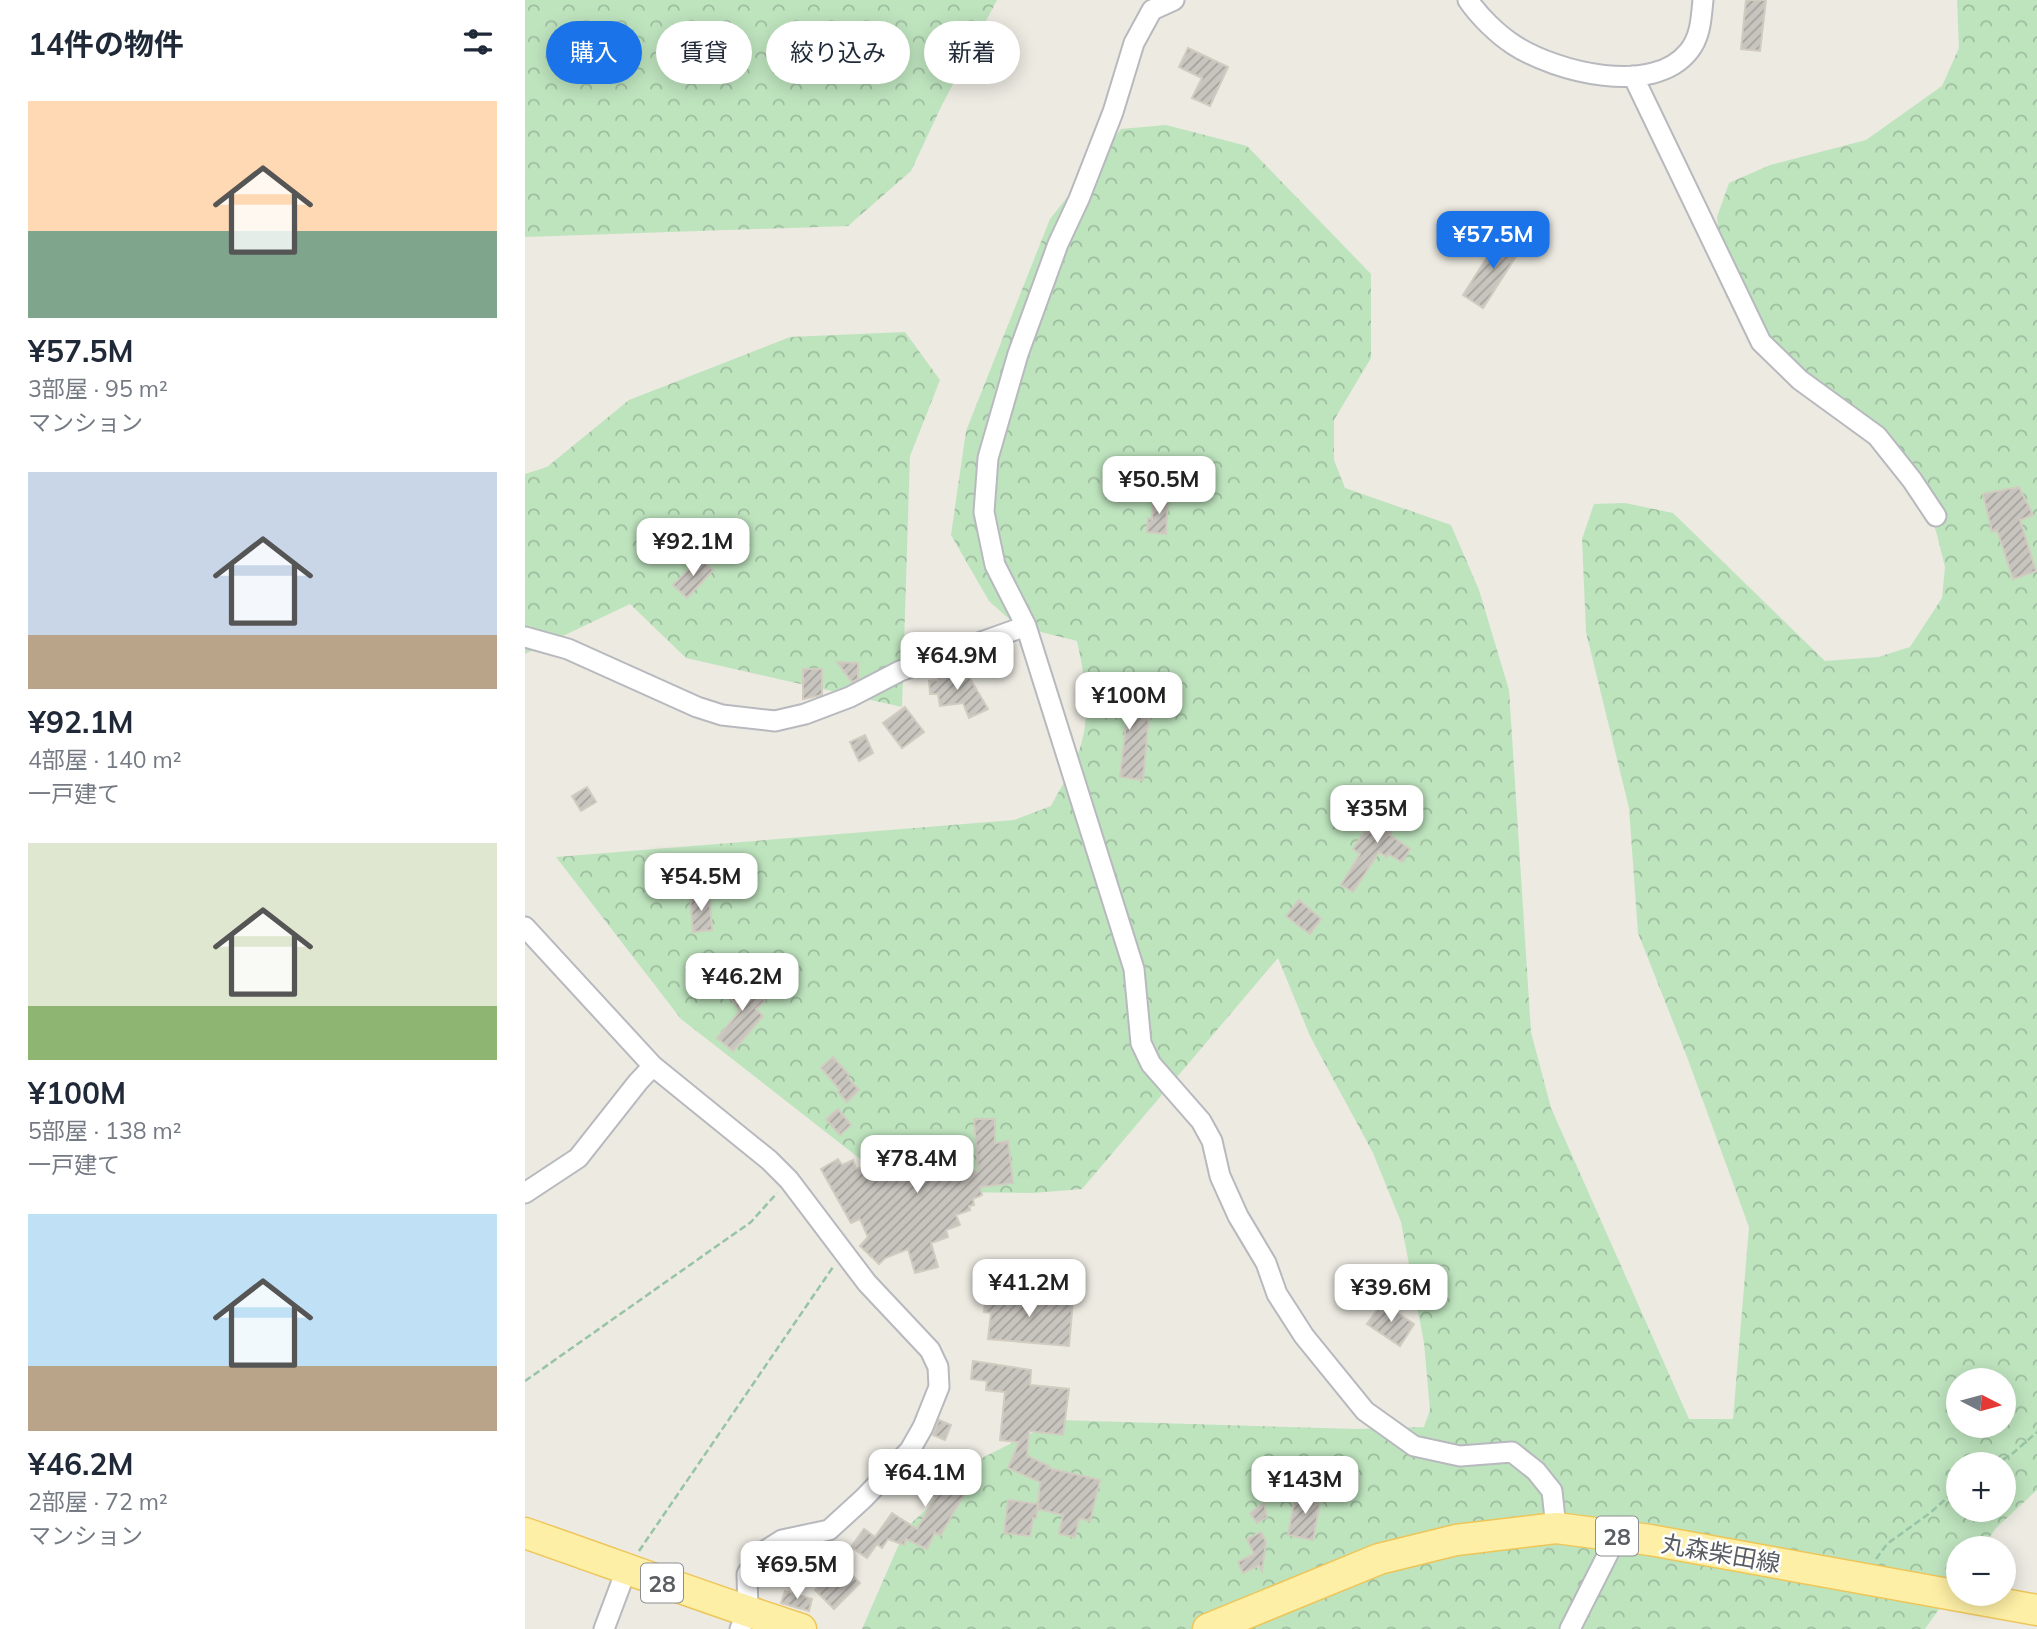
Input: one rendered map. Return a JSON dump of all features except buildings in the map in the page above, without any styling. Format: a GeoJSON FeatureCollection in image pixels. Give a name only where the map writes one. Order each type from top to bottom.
{"type":"FeatureCollection","features":[{"type":"Feature","properties":{"kind":"main road","name":"丸森柴田線"},"geometry":{"type":"LineString","coordinates":[[1208,1629],[1379,1559],[1456,1540],[1556,1528],[1861,1578],[2037,1611]]}},
{"type":"Feature","properties":{"kind":"main road","name":"28"},"geometry":{"type":"LineString","coordinates":[[525,1533],[627,1568],[744,1620],[801,1629]]}},
{"type":"Feature","properties":{"kind":"street"},"geometry":{"type":"LineString","coordinates":[[1174,0],[1152,10],[1134,43],[1113,112],[1079,200],[1058,244],[1019,354],[988,458],[984,512],[995,565],[1026,626],[1135,968],[1141,1043],[1151,1064],[1201,1121],[1212,1141],[1220,1176],[1238,1216],[1266,1263],[1277,1294],[1304,1336],[1365,1411],[1414,1446],[1460,1456],[1512,1452],[1536,1472],[1552,1491],[1556,1528]]}},
{"type":"Feature","properties":{"kind":"street"},"geometry":{"type":"LineString","coordinates":[[1468,0],[1484,19],[1513,45],[1549,63],[1585,73],[1633,76],[1662,71],[1677,63],[1690,50],[1700,32],[1703,0]]}},
{"type":"Feature","properties":{"kind":"street"},"geometry":{"type":"LineString","coordinates":[[1633,76],[1761,342],[1800,380],[1877,436],[1936,516]]}},
{"type":"Feature","properties":{"kind":"street"},"geometry":{"type":"LineString","coordinates":[[525,637],[568,649],[697,707],[722,715],[775,722],[850,697],[899,671],[1026,626]]}},
{"type":"Feature","properties":{"kind":"street"},"geometry":{"type":"LineString","coordinates":[[525,928],[653,1066],[769,1160],[789,1180],[842,1253],[930,1350],[938,1367],[939,1387],[923,1427],[909,1450],[864,1499],[829,1530],[782,1540],[760,1554],[747,1574],[744,1620]]}},
{"type":"Feature","properties":{"kind":"street"},"geometry":{"type":"LineString","coordinates":[[525,1193],[578,1158],[653,1066]]}},
{"type":"Feature","properties":{"kind":"street"},"geometry":{"type":"LineString","coordinates":[[1570,1629],[1617,1536]]}},
{"type":"Feature","properties":{"kind":"street"},"geometry":{"type":"LineString","coordinates":[[604,1629],[627,1568]]}},
{"type":"Feature","properties":{"kind":"path"},"geometry":{"type":"LineString","coordinates":[[525,1381],[751,1222],[789,1180]]}},
{"type":"Feature","properties":{"kind":"path"},"geometry":{"type":"LineString","coordinates":[[627,1568],[842,1253]]}},
{"type":"Feature","properties":{"kind":"path"},"geometry":{"type":"LineString","coordinates":[[2014,1452],[2037,1432]]}},
{"type":"Feature","properties":{"kind":"path"},"geometry":{"type":"LineString","coordinates":[[1861,1578],[1887,1544],[1946,1499]]}},
{"type":"Feature","properties":{"kind":"green space"},"geometry":{"type":"Polygon","coordinates":[[[525,0],[997,0],[986,21],[924,21],[924,84],[953,84],[911,171],[848,226],[525,237],[525,0]]]}},
{"type":"Feature","properties":{"kind":"green space"},"geometry":{"type":"Polygon","coordinates":[[[1957,0],[2037,0],[2037,1490],[2016,1509],[2016,1452],[1946,1452],[1946,1522],[2002,1522],[1990,1536],[1946,1536],[1946,1599],[1925,1629],[862,1629],[906,1528],[984,1457],[1058,1420],[1357,1429],[1424,1427],[1430,1410],[1424,1343],[1401,1222],[1373,1153],[1310,1036],[1278,958],[1082,1189],[1033,1193],[941,1192],[864,1162],[681,1019],[556,857],[1014,820],[1051,806],[1070,772],[1083,737],[1085,682],[1077,641],[1017,626],[989,601],[951,535],[966,431],[1050,219],[1121,129],[1166,125],[1247,146],[1371,274],[1371,358],[1334,420],[1334,460],[1345,488],[1451,525],[1479,590],[1509,690],[1531,1032],[1551,1108],[1689,1419],[1733,1419],[1749,1227],[1638,933],[1629,808],[1586,632],[1582,539],[1594,504],[1625,503],[1673,513],[1825,661],[1878,657],[1910,647],[1942,598],[1945,567],[1936,531],[1918,489],[1853,430],[1726,297],[1717,217],[1729,183],[1770,165],[1866,140],[1942,86],[1959,48],[1957,0]]]}},
{"type":"Feature","properties":{"kind":"green space"},"geometry":{"type":"Polygon","coordinates":[[[905,332],[940,380],[910,456],[902,707],[686,658],[630,604],[525,654],[525,474],[547,467],[629,400],[790,337],[905,332]]]}}]}
